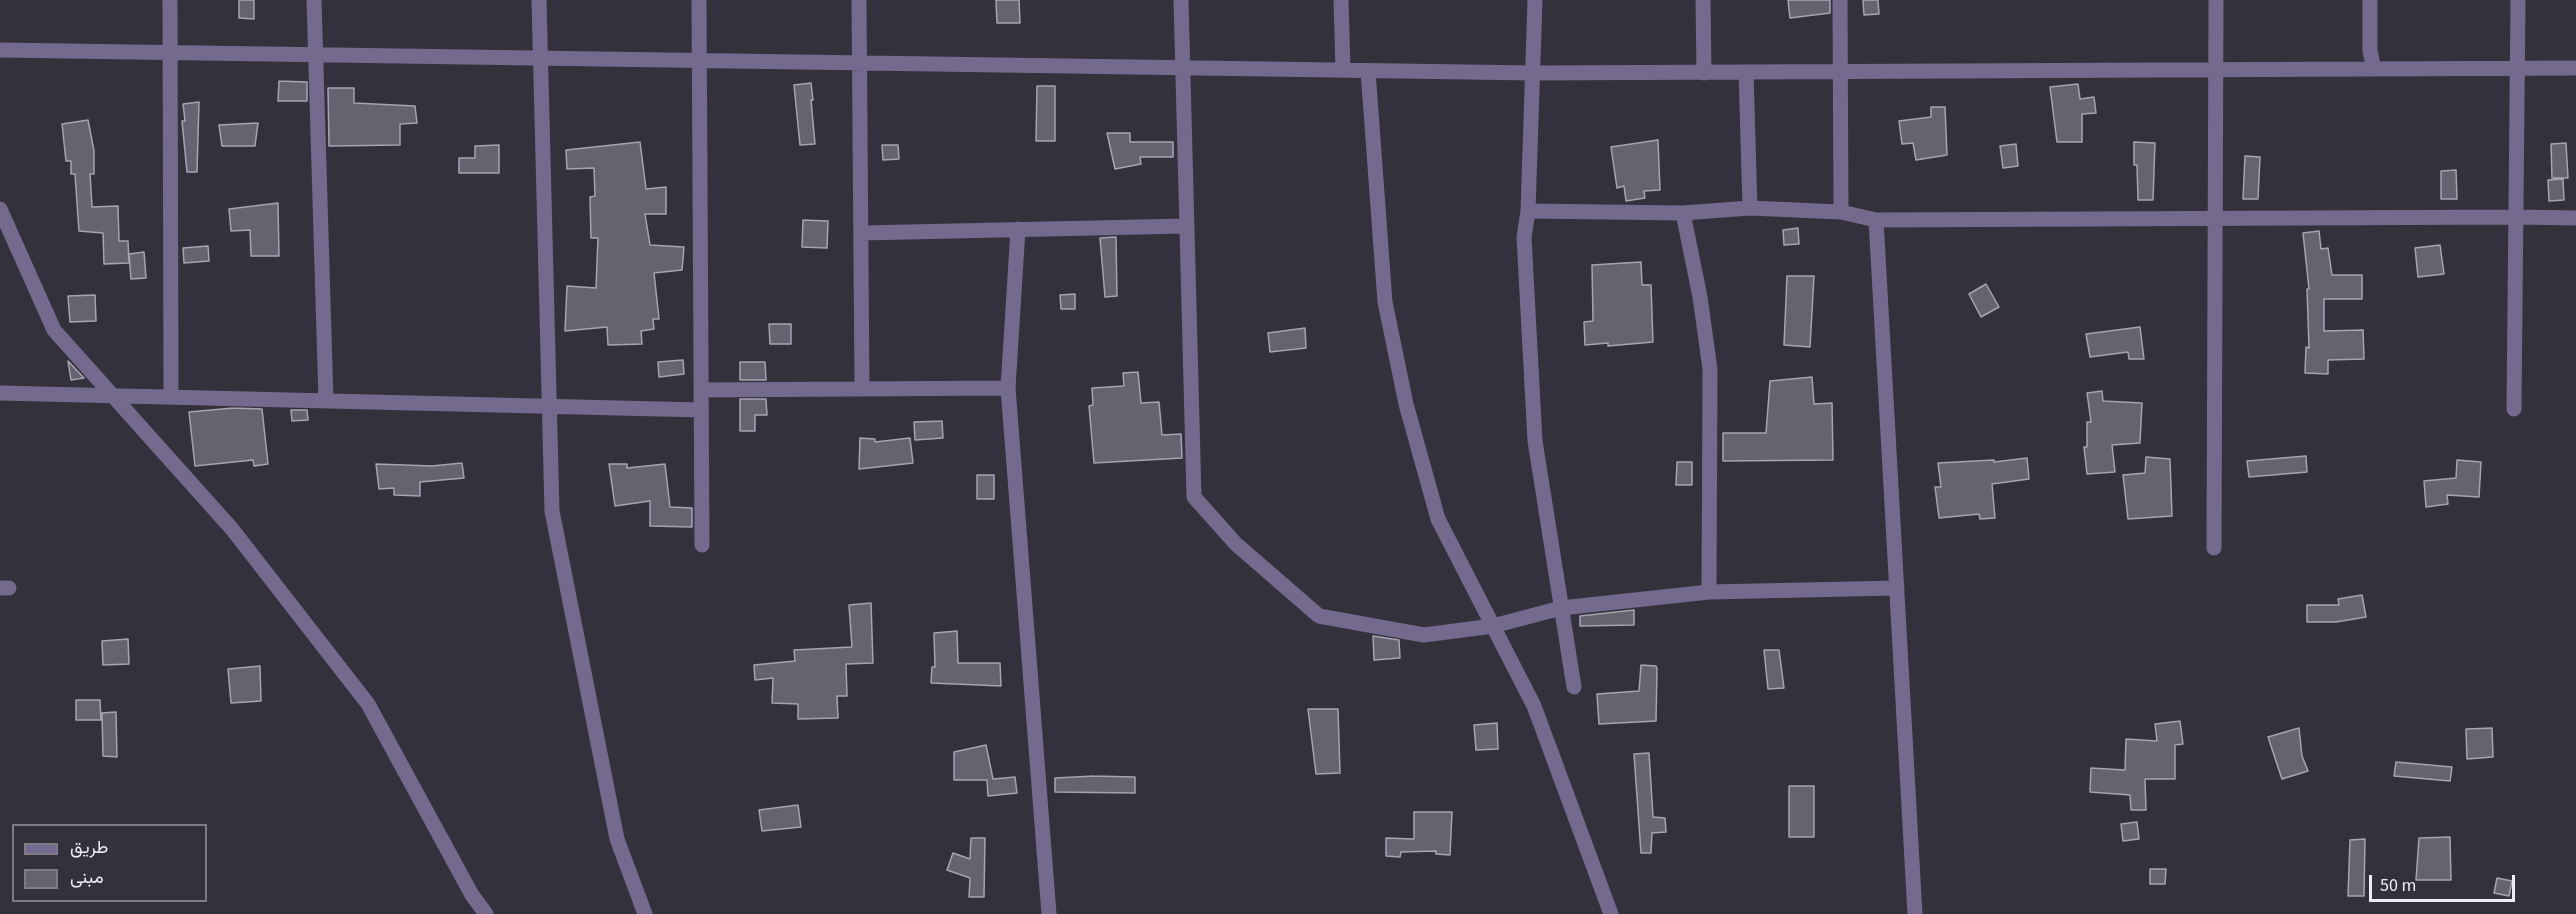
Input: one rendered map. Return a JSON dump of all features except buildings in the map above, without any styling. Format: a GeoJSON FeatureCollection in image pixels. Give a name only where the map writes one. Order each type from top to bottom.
{"type":"FeatureCollection","features":[{"type":"Feature","properties":{"kind":"street"},"geometry":{"type":"LineString","coordinates":[[170,0],[171,396]]}},
{"type":"Feature","properties":{"kind":"street"},"geometry":{"type":"LineString","coordinates":[[314,0],[326,400]]}},
{"type":"Feature","properties":{"kind":"street"},"geometry":{"type":"LineString","coordinates":[[539,0],[552,511],[617,839],[645,914]]}},
{"type":"Feature","properties":{"kind":"street"},"geometry":{"type":"LineString","coordinates":[[699,0],[702,545]]}},
{"type":"Feature","properties":{"kind":"street"},"geometry":{"type":"LineString","coordinates":[[860,0],[862,389]]}},
{"type":"Feature","properties":{"kind":"street"},"geometry":{"type":"LineString","coordinates":[[1181,0],[1194,497],[1236,544],[1319,616],[1424,635],[1492,626],[1561,608],[1709,592],[1897,588]]}},
{"type":"Feature","properties":{"kind":"street"},"geometry":{"type":"LineString","coordinates":[[1341,0],[1343,70]]}},
{"type":"Feature","properties":{"kind":"street"},"geometry":{"type":"LineString","coordinates":[[1535,0],[1528,211],[1524,237],[1535,441],[1574,687]]}},
{"type":"Feature","properties":{"kind":"street"},"geometry":{"type":"LineString","coordinates":[[1703,0],[1704,73]]}},
{"type":"Feature","properties":{"kind":"street"},"geometry":{"type":"LineString","coordinates":[[1840,0],[1841,212]]}},
{"type":"Feature","properties":{"kind":"street"},"geometry":{"type":"LineString","coordinates":[[2214,548],[2216,0]]}},
{"type":"Feature","properties":{"kind":"street"},"geometry":{"type":"LineString","coordinates":[[2370,0],[2370,51],[2374,69]]}},
{"type":"Feature","properties":{"kind":"street"},"geometry":{"type":"LineString","coordinates":[[2514,409],[2518,0]]}},
{"type":"Feature","properties":{"kind":"street"},"geometry":{"type":"LineString","coordinates":[[0,50],[1533,74],[2576,68]]}},
{"type":"Feature","properties":{"kind":"street"},"geometry":{"type":"LineString","coordinates":[[1368,71],[1385,302],[1406,404],[1438,519],[1533,706],[1611,914]]}},
{"type":"Feature","properties":{"kind":"street"},"geometry":{"type":"LineString","coordinates":[[1746,72],[1750,208]]}},
{"type":"Feature","properties":{"kind":"street"},"geometry":{"type":"LineString","coordinates":[[1528,211],[1683,213],[1750,208],[1841,212],[1876,220],[2576,218]]}},
{"type":"Feature","properties":{"kind":"street"},"geometry":{"type":"LineString","coordinates":[[0,209],[54,330],[232,529],[368,704],[472,895],[486,914]]}},
{"type":"Feature","properties":{"kind":"street"},"geometry":{"type":"LineString","coordinates":[[1683,213],[1700,297],[1710,369],[1709,592]]}},
{"type":"Feature","properties":{"kind":"street"},"geometry":{"type":"LineString","coordinates":[[1876,220],[1915,914]]}},
{"type":"Feature","properties":{"kind":"street"},"geometry":{"type":"LineString","coordinates":[[861,233],[1186,226]]}},
{"type":"Feature","properties":{"kind":"street"},"geometry":{"type":"LineString","coordinates":[[1018,229],[1008,388],[1049,914]]}},
{"type":"Feature","properties":{"kind":"street"},"geometry":{"type":"LineString","coordinates":[[701,390],[1008,388]]}},
{"type":"Feature","properties":{"kind":"street"},"geometry":{"type":"LineString","coordinates":[[0,393],[701,410]]}}]}
